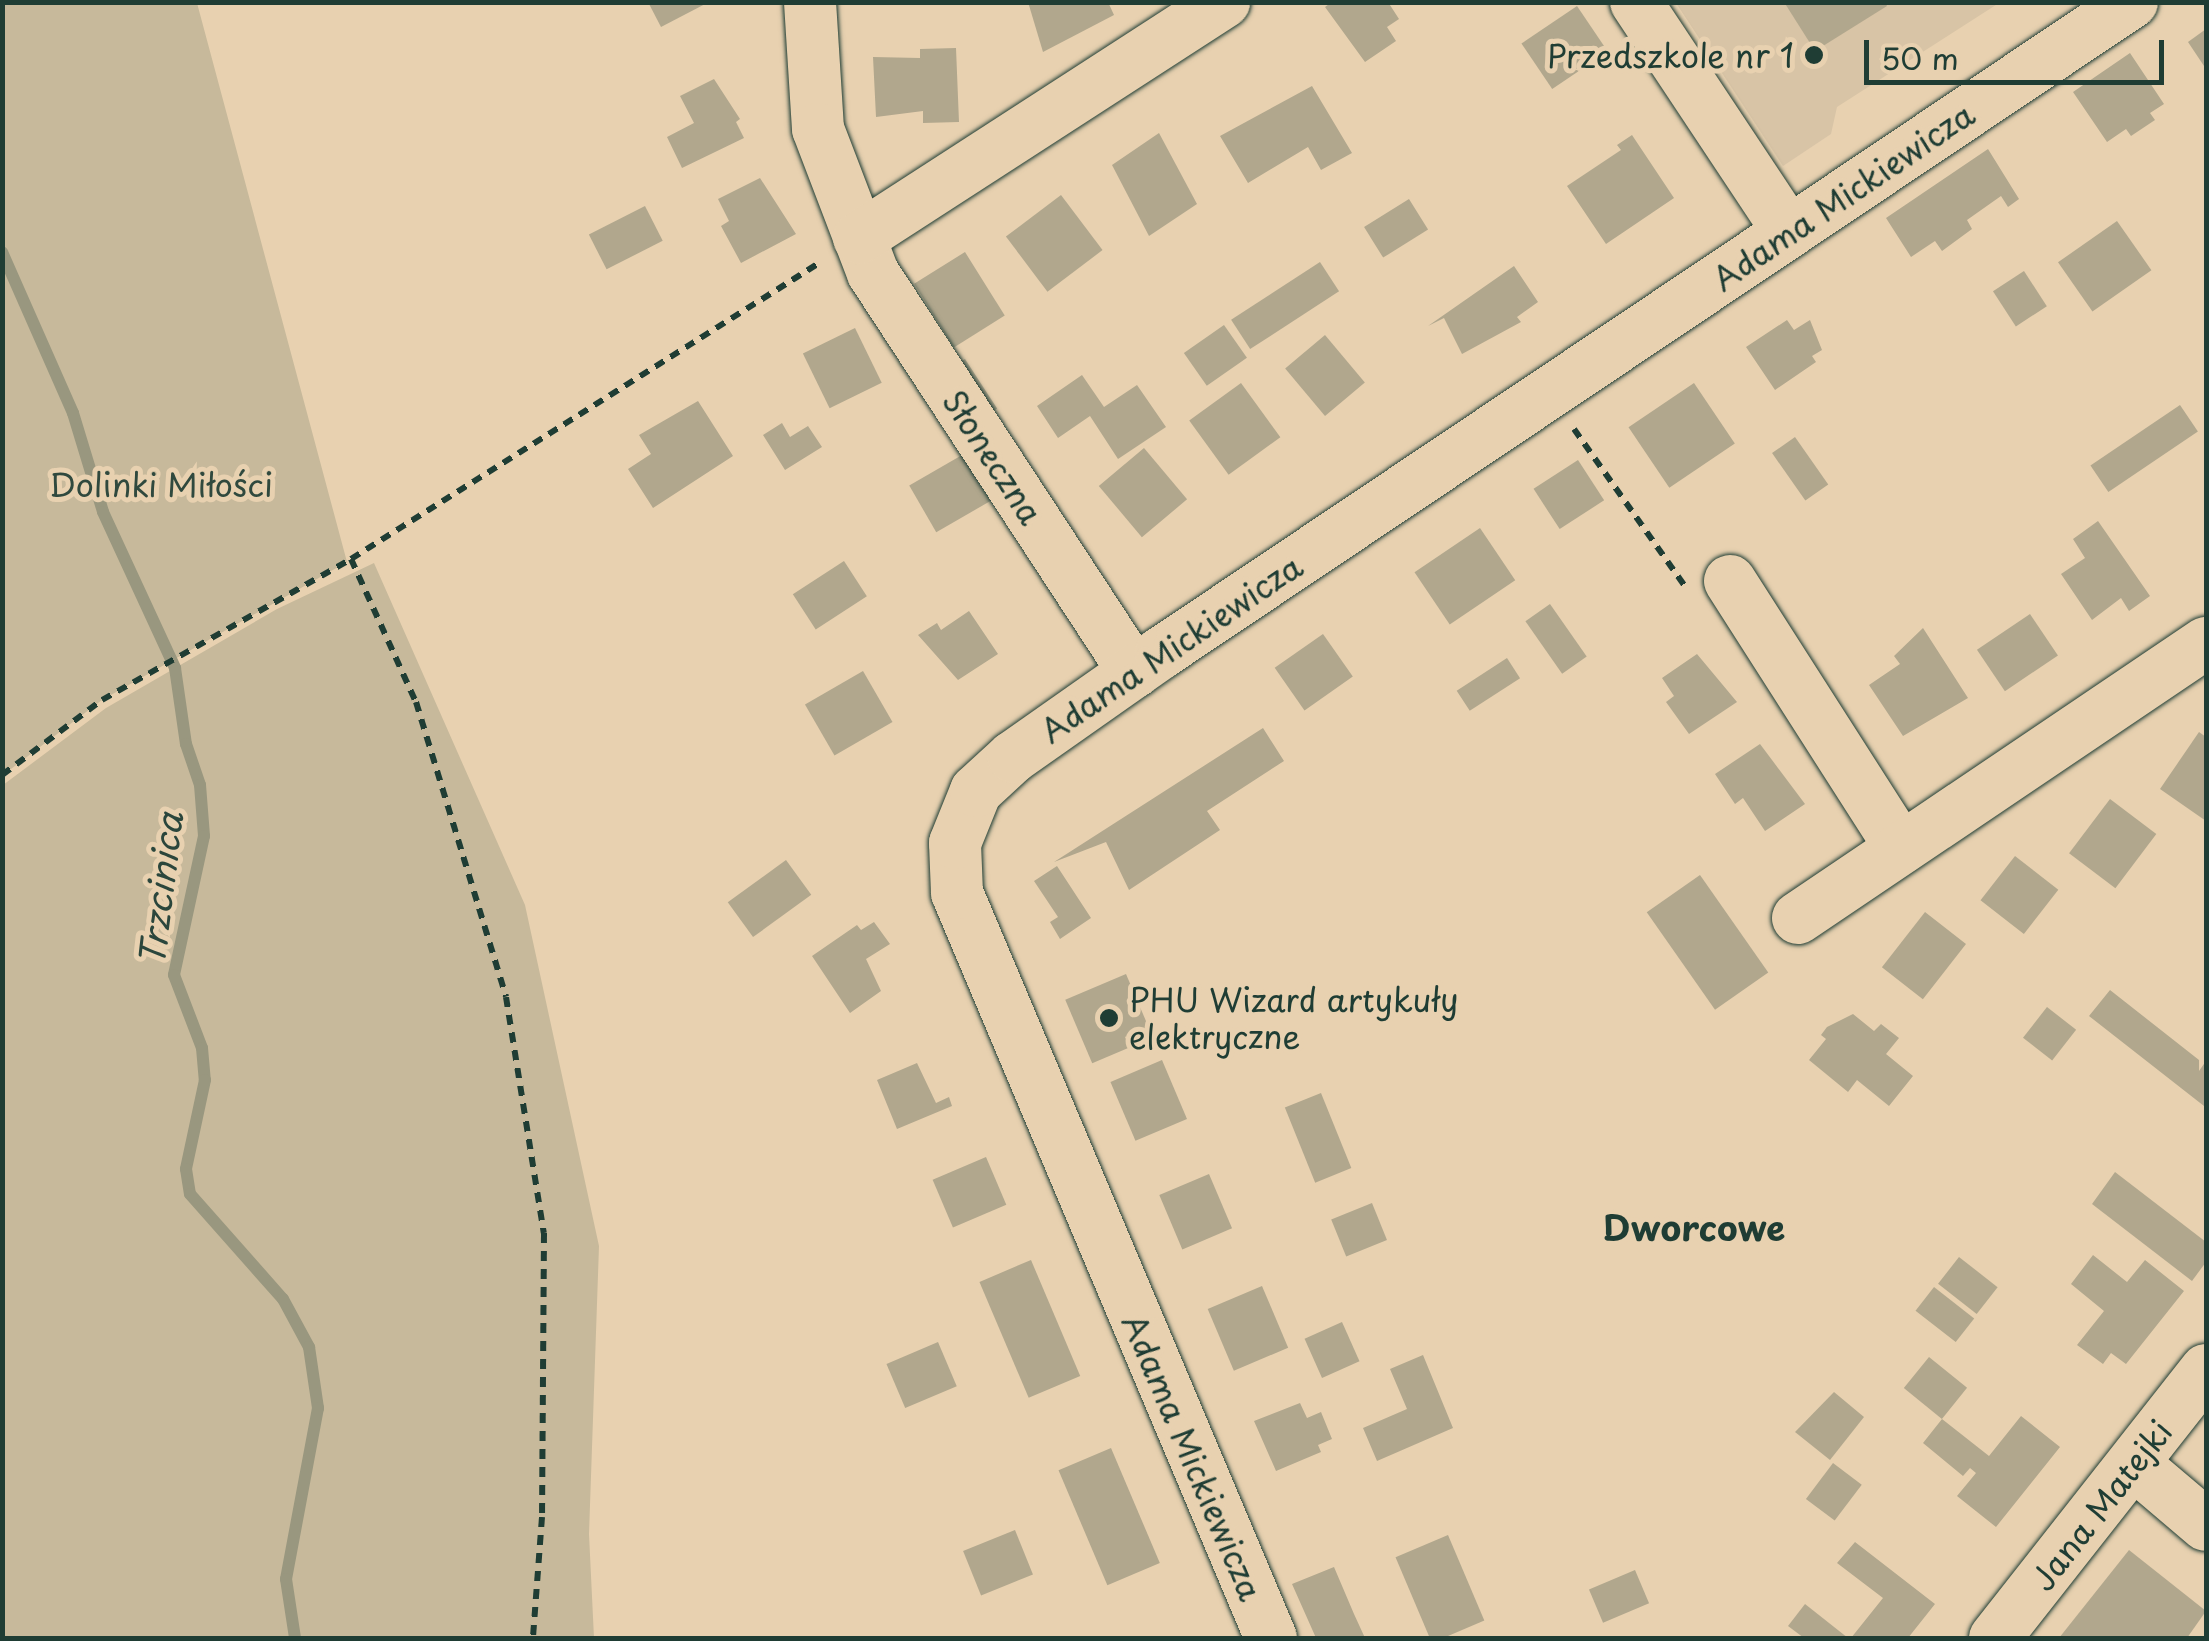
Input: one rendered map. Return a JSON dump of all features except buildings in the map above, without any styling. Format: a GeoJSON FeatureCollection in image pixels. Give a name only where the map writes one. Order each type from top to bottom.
{"type":"FeatureCollection","features":[{"type":"Feature","properties":{"kind":"street","name":"Słoneczna"},"geometry":{"type":"LineString","coordinates":[[810,2],[818,129],[873,273],[1134,672]]}},
{"type":"Feature","properties":{"kind":"street"},"geometry":{"type":"LineString","coordinates":[[1636,2],[1789,232]]}},
{"type":"Feature","properties":{"kind":"street","name":"Adama Mickiewicza"},"geometry":{"type":"LineString","coordinates":[[1271,1638],[957,893],[955,843],[976,791],[1013,756],[1134,672],[2132,2]]}},
{"type":"Feature","properties":{"kind":"street"},"geometry":{"type":"LineString","coordinates":[[858,238],[1220,4]]}},
{"type":"Feature","properties":{"kind":"street"},"geometry":{"type":"LineString","coordinates":[[1730,581],[1901,848]]}},
{"type":"Feature","properties":{"kind":"street"},"geometry":{"type":"LineString","coordinates":[[1798,918],[2206,643]]}},
{"type":"Feature","properties":{"kind":"street","name":"Jana Matejki"},"geometry":{"type":"LineString","coordinates":[[1994,1638],[2206,1370]]}},
{"type":"Feature","properties":{"kind":"street"},"geometry":{"type":"LineString","coordinates":[[2134,1464],[2206,1525]]}},
{"type":"Feature","properties":{"kind":"path"},"geometry":{"type":"LineString","coordinates":[[2,775],[152,672],[352,559],[858,238]]}},
{"type":"Feature","properties":{"kind":"path"},"geometry":{"type":"LineString","coordinates":[[1571,424],[1682,585],[1730,581]]}},
{"type":"Feature","properties":{"kind":"path"},"geometry":{"type":"LineString","coordinates":[[352,559],[416,702],[506,997],[544,1233],[542,1517],[533,1638]]}},
{"type":"Feature","properties":{"kind":"shaded area","name":"Przedszkole nr 1"},"geometry":{"type":"Polygon","coordinates":[[[1676,3],[1999,3],[1837,107],[1831,134],[1783,166],[1676,3]]]}},
{"type":"Feature","properties":{"kind":"green space","name":"Dolinki Miłości"},"geometry":{"type":"Polygon","coordinates":[[[3,2],[197,3],[347,562],[102,700],[3,775],[3,2]]]}},
{"type":"Feature","properties":{"kind":"green space"},"geometry":{"type":"Polygon","coordinates":[[[374,563],[525,905],[599,1246],[589,1534],[594,1638],[3,1638],[3,785],[106,708],[277,609],[374,563]]]}},
{"type":"Feature","properties":{"kind":"waterway","name":"Trzcinica"},"geometry":{"type":"LineString","coordinates":[[2,252],[73,413],[103,512],[175,668],[186,744],[200,785],[204,836],[174,975],[202,1048],[205,1080],[186,1169],[190,1194],[283,1299],[309,1347],[318,1408],[286,1579],[295,1638]]}},
{"type":"Feature","properties":{"kind":"place","name":"Przedszkole nr 1"},"geometry":{"type":"Point","coordinates":[1814,55]}},
{"type":"Feature","properties":{"kind":"place","name":"PHU Wizard artykuły elektryczne"},"geometry":{"type":"Point","coordinates":[1109,1018]}},
{"type":"Feature","properties":{"kind":"district","name":"Dworcowe"},"geometry":{"type":"Point","coordinates":[1694,1227]}}]}
